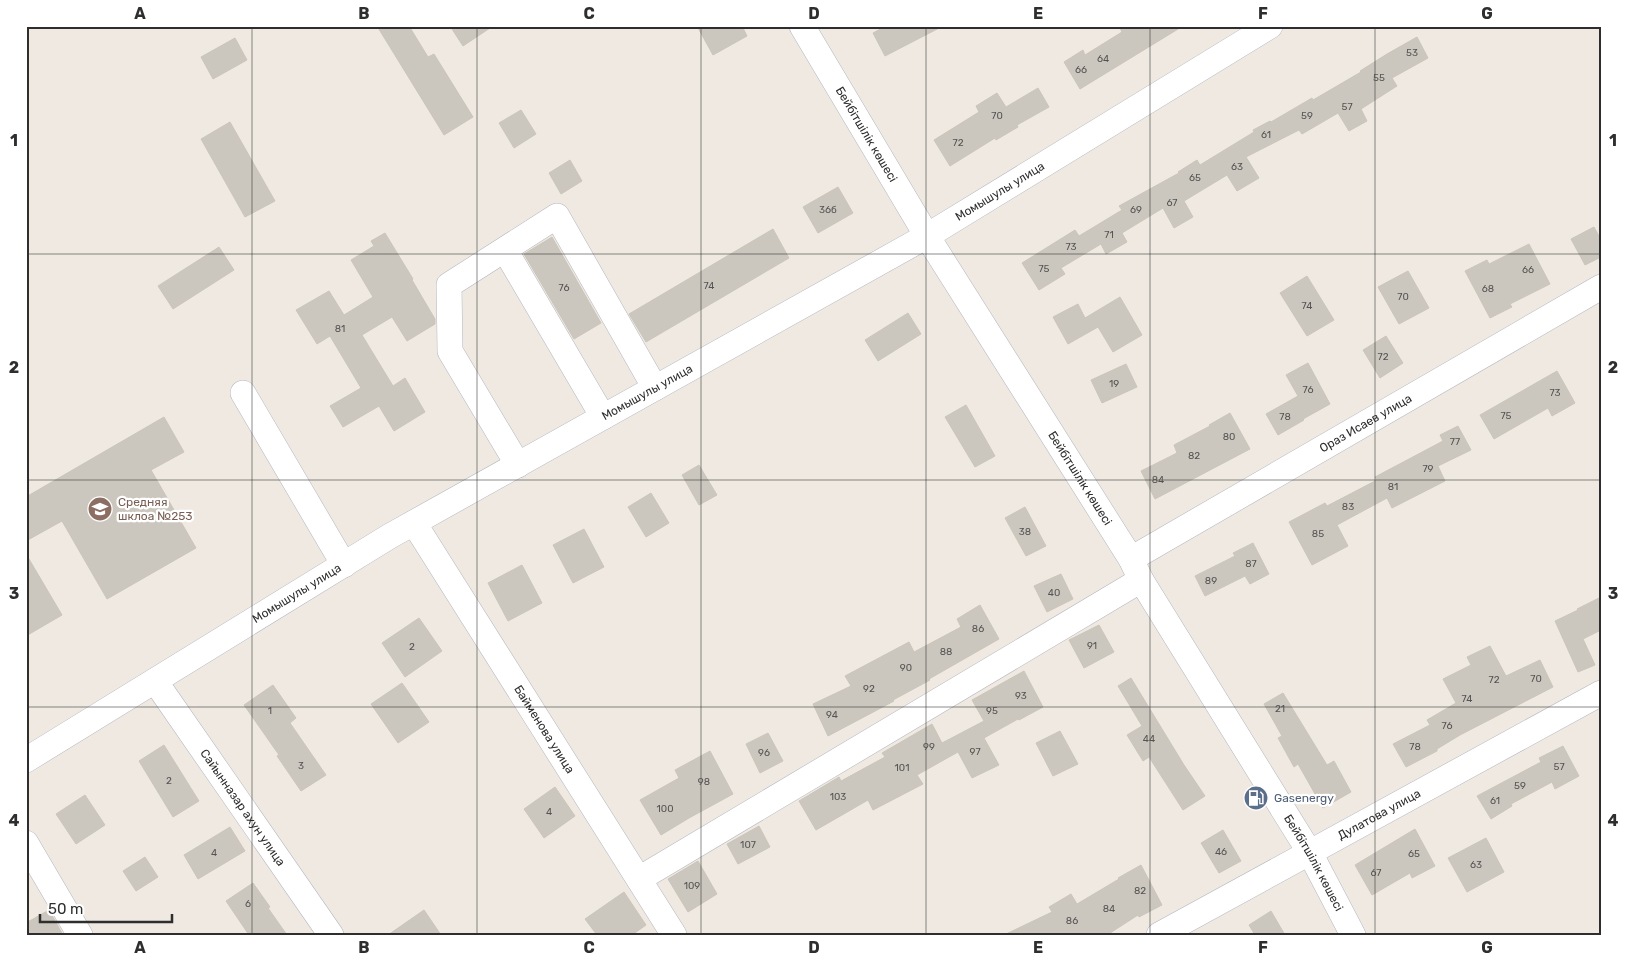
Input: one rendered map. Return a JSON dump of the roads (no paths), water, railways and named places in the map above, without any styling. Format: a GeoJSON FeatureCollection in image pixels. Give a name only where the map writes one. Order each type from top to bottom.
{"type":"FeatureCollection","features":[{"type":"Feature","properties":{"kind":"street","name":"Бейбітшілік көшесі"},"geometry":{"type":"LineString","coordinates":[[802,26],[927,236],[1136,569],[1310,853],[1353,935]]}},
{"type":"Feature","properties":{"kind":"street","name":"Момышулы улица"},"geometry":{"type":"LineString","coordinates":[[26,760],[414,523],[927,236],[1270,26]]}},
{"type":"Feature","properties":{"kind":"street"},"geometry":{"type":"LineString","coordinates":[[518,465],[450,351],[449,284],[557,216],[655,388]]}},
{"type":"Feature","properties":{"kind":"street"},"geometry":{"type":"LineString","coordinates":[[504,250],[603,417]]}},
{"type":"Feature","properties":{"kind":"street","name":"Ораз Исаев улица"},"geometry":{"type":"LineString","coordinates":[[638,879],[1136,569],[1601,287]]}},
{"type":"Feature","properties":{"kind":"street"},"geometry":{"type":"LineString","coordinates":[[243,393],[344,565]]}},
{"type":"Feature","properties":{"kind":"street","name":"Байменова улица"},"geometry":{"type":"LineString","coordinates":[[414,523],[674,935]]}},
{"type":"Feature","properties":{"kind":"street","name":"Сайынназар ахун улица"},"geometry":{"type":"LineString","coordinates":[[155,681],[331,935]]}},
{"type":"Feature","properties":{"kind":"street","name":"Дулатова улица"},"geometry":{"type":"LineString","coordinates":[[1159,935],[1182,928],[1310,853],[1601,693]]}},
{"type":"Feature","properties":{"kind":"street"},"geometry":{"type":"LineString","coordinates":[[26,843],[80,935]]}},
{"type":"Feature","properties":{"kind":"place","name":"Средняя шклоа №253"},"geometry":{"type":"Point","coordinates":[100,509]}},
{"type":"Feature","properties":{"kind":"place","name":"Gasenergy"},"geometry":{"type":"Point","coordinates":[1256,798]}}]}
